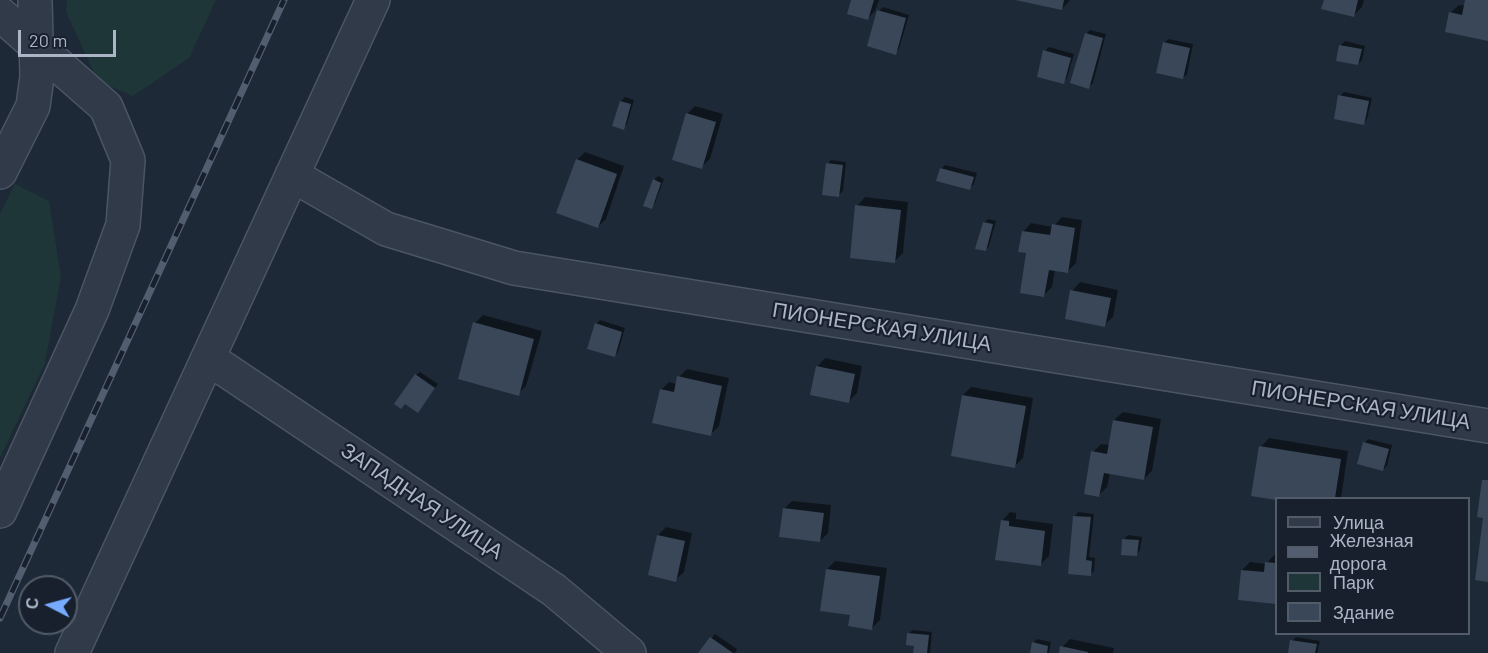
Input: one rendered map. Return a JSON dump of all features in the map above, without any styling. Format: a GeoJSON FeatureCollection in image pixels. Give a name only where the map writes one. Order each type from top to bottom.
{"type":"FeatureCollection","features":[{"type":"Feature","properties":{"kind":"street"},"geometry":{"type":"LineString","coordinates":[[0,172],[33,106],[37,78],[35,0]]}},
{"type":"Feature","properties":{"kind":"street"},"geometry":{"type":"LineString","coordinates":[[72,653],[373,0]]}},
{"type":"Feature","properties":{"kind":"street"},"geometry":{"type":"LineString","coordinates":[[0,14],[106,107],[128,160],[123,225],[92,310],[0,511]]}},
{"type":"Feature","properties":{"kind":"street","name":"ПИОНЕРСКАЯ УЛИЦА"},"geometry":{"type":"LineString","coordinates":[[292,176],[386,230],[514,268],[1488,426]]}},
{"type":"Feature","properties":{"kind":"street","name":"ЗАПАДНАЯ УЛИЦА"},"geometry":{"type":"LineString","coordinates":[[208,357],[554,590],[629,653]]}},
{"type":"Feature","properties":{"kind":"green space"},"geometry":{"type":"Polygon","coordinates":[[[67,0],[216,0],[189,58],[133,96],[98,81],[66,12],[67,0]]]}},
{"type":"Feature","properties":{"kind":"green space"},"geometry":{"type":"Polygon","coordinates":[[[15,184],[49,201],[61,277],[45,363],[0,458],[0,214],[15,184]]]}},
{"type":"Feature","properties":{"kind":"building"},"geometry":{"type":"Polygon","coordinates":[[[851,0],[874,0],[868,20],[847,14],[851,0]]]}},
{"type":"Feature","properties":{"kind":"building"},"geometry":{"type":"Polygon","coordinates":[[[1015,0],[1064,0],[1062,10],[1015,0]]]}},
{"type":"Feature","properties":{"kind":"building"},"geometry":{"type":"Polygon","coordinates":[[[1324,0],[1358,0],[1354,17],[1321,9],[1324,0]]]}},
{"type":"Feature","properties":{"kind":"building"},"geometry":{"type":"Polygon","coordinates":[[[1465,0],[1488,0],[1488,41],[1445,32],[1449,12],[1462,15],[1465,0]]]}},
{"type":"Feature","properties":{"kind":"building"},"geometry":{"type":"Polygon","coordinates":[[[877,10],[906,18],[896,55],[867,46],[877,10]]]}},
{"type":"Feature","properties":{"kind":"building"},"geometry":{"type":"Polygon","coordinates":[[[1085,33],[1103,38],[1089,89],[1070,83],[1085,33]]]}},
{"type":"Feature","properties":{"kind":"building"},"geometry":{"type":"Polygon","coordinates":[[[1163,42],[1190,48],[1183,79],[1156,73],[1163,42]]]}},
{"type":"Feature","properties":{"kind":"building"},"geometry":{"type":"Polygon","coordinates":[[[1339,45],[1362,49],[1358,65],[1336,61],[1339,45]]]}},
{"type":"Feature","properties":{"kind":"building"},"geometry":{"type":"Polygon","coordinates":[[[1043,50],[1071,58],[1064,84],[1037,77],[1043,50]]]}},
{"type":"Feature","properties":{"kind":"building"},"geometry":{"type":"Polygon","coordinates":[[[1338,95],[1369,101],[1364,125],[1334,119],[1338,95]]]}},
{"type":"Feature","properties":{"kind":"building"},"geometry":{"type":"Polygon","coordinates":[[[620,101],[631,104],[624,130],[612,126],[620,101]]]}},
{"type":"Feature","properties":{"kind":"building"},"geometry":{"type":"Polygon","coordinates":[[[686,113],[716,122],[702,169],[672,160],[686,113]]]}},
{"type":"Feature","properties":{"kind":"building"},"geometry":{"type":"Polygon","coordinates":[[[576,159],[617,174],[598,228],[556,213],[576,159]]]}},
{"type":"Feature","properties":{"kind":"building"},"geometry":{"type":"Polygon","coordinates":[[[826,163],[843,165],[839,197],[822,195],[826,163]]]}},
{"type":"Feature","properties":{"kind":"building"},"geometry":{"type":"Polygon","coordinates":[[[940,168],[974,177],[970,190],[936,181],[940,168]]]}},
{"type":"Feature","properties":{"kind":"building"},"geometry":{"type":"Polygon","coordinates":[[[653,179],[661,183],[652,209],[643,206],[653,179]]]}},
{"type":"Feature","properties":{"kind":"building"},"geometry":{"type":"Polygon","coordinates":[[[855,205],[901,210],[895,263],[850,258],[855,205]]]}},
{"type":"Feature","properties":{"kind":"building"},"geometry":{"type":"Polygon","coordinates":[[[983,222],[993,224],[986,251],[975,249],[983,222]]]}},
{"type":"Feature","properties":{"kind":"building"},"geometry":{"type":"Polygon","coordinates":[[[1052,224],[1075,228],[1068,273],[1049,270],[1044,297],[1020,293],[1026,253],[1018,252],[1022,231],[1050,235],[1052,224]]]}},
{"type":"Feature","properties":{"kind":"building"},"geometry":{"type":"Polygon","coordinates":[[[1070,290],[1111,298],[1105,327],[1065,319],[1070,290]]]}},
{"type":"Feature","properties":{"kind":"building"},"geometry":{"type":"Polygon","coordinates":[[[473,322],[534,339],[519,396],[458,379],[473,322]]]}},
{"type":"Feature","properties":{"kind":"building"},"geometry":{"type":"Polygon","coordinates":[[[595,323],[622,332],[615,357],[587,349],[595,323]]]}},
{"type":"Feature","properties":{"kind":"building"},"geometry":{"type":"Polygon","coordinates":[[[816,366],[855,374],[849,403],[810,395],[816,366]]]}},
{"type":"Feature","properties":{"kind":"building"},"geometry":{"type":"Polygon","coordinates":[[[415,374],[435,388],[418,413],[405,404],[401,409],[394,404],[415,374]]]}},
{"type":"Feature","properties":{"kind":"building"},"geometry":{"type":"Polygon","coordinates":[[[677,376],[722,386],[711,436],[652,423],[660,389],[674,392],[677,376]]]}},
{"type":"Feature","properties":{"kind":"building"},"geometry":{"type":"Polygon","coordinates":[[[962,395],[1026,406],[1015,468],[951,456],[962,395]]]}},
{"type":"Feature","properties":{"kind":"building"},"geometry":{"type":"Polygon","coordinates":[[[1113,420],[1153,427],[1144,480],[1104,473],[1099,497],[1084,494],[1091,451],[1107,454],[1113,420]]]}},
{"type":"Feature","properties":{"kind":"building"},"geometry":{"type":"Polygon","coordinates":[[[1363,442],[1389,449],[1383,471],[1357,464],[1363,442]]]}},
{"type":"Feature","properties":{"kind":"building"},"geometry":{"type":"Polygon","coordinates":[[[1259,446],[1341,459],[1335,497],[1275,497],[1275,500],[1251,496],[1259,446]]]}},
{"type":"Feature","properties":{"kind":"building"},"geometry":{"type":"Polygon","coordinates":[[[1482,480],[1488,480],[1488,582],[1475,580],[1483,518],[1477,517],[1482,480]]]}},
{"type":"Feature","properties":{"kind":"building"},"geometry":{"type":"Polygon","coordinates":[[[783,508],[824,513],[820,542],[779,537],[783,508]]]}},
{"type":"Feature","properties":{"kind":"building"},"geometry":{"type":"Polygon","coordinates":[[[1073,516],[1091,517],[1086,560],[1092,561],[1091,576],[1068,574],[1073,516]]]}},
{"type":"Feature","properties":{"kind":"building"},"geometry":{"type":"Polygon","coordinates":[[[1001,520],[1009,521],[1009,526],[1045,531],[1041,566],[995,560],[1001,520]]]}},
{"type":"Feature","properties":{"kind":"building"},"geometry":{"type":"Polygon","coordinates":[[[657,535],[685,541],[676,582],[648,575],[657,535]]]}},
{"type":"Feature","properties":{"kind":"building"},"geometry":{"type":"Polygon","coordinates":[[[1122,539],[1139,540],[1137,556],[1121,555],[1122,539]]]}},
{"type":"Feature","properties":{"kind":"building"},"geometry":{"type":"Polygon","coordinates":[[[1265,562],[1275,563],[1275,604],[1238,600],[1241,570],[1264,572],[1265,562]]]}},
{"type":"Feature","properties":{"kind":"building"},"geometry":{"type":"Polygon","coordinates":[[[826,569],[880,576],[872,630],[848,626],[850,615],[820,611],[826,569]]]}},
{"type":"Feature","properties":{"kind":"building"},"geometry":{"type":"Polygon","coordinates":[[[907,633],[929,635],[927,653],[913,653],[914,646],[906,645],[907,633]]]}},
{"type":"Feature","properties":{"kind":"building"},"geometry":{"type":"Polygon","coordinates":[[[710,637],[733,653],[698,653],[710,637]]]}},
{"type":"Feature","properties":{"kind":"building"},"geometry":{"type":"Polygon","coordinates":[[[1290,640],[1317,644],[1315,653],[1288,653],[1290,640]]]}},
{"type":"Feature","properties":{"kind":"building"},"geometry":{"type":"Polygon","coordinates":[[[1032,642],[1048,646],[1047,653],[1030,653],[1032,642]]]}},
{"type":"Feature","properties":{"kind":"building"},"geometry":{"type":"Polygon","coordinates":[[[1060,646],[1088,652],[1088,653],[1059,653],[1060,646]]]}},
{"type":"Feature","properties":{"kind":"railway"},"geometry":{"type":"LineString","coordinates":[[0,618],[284,0]]}}]}
